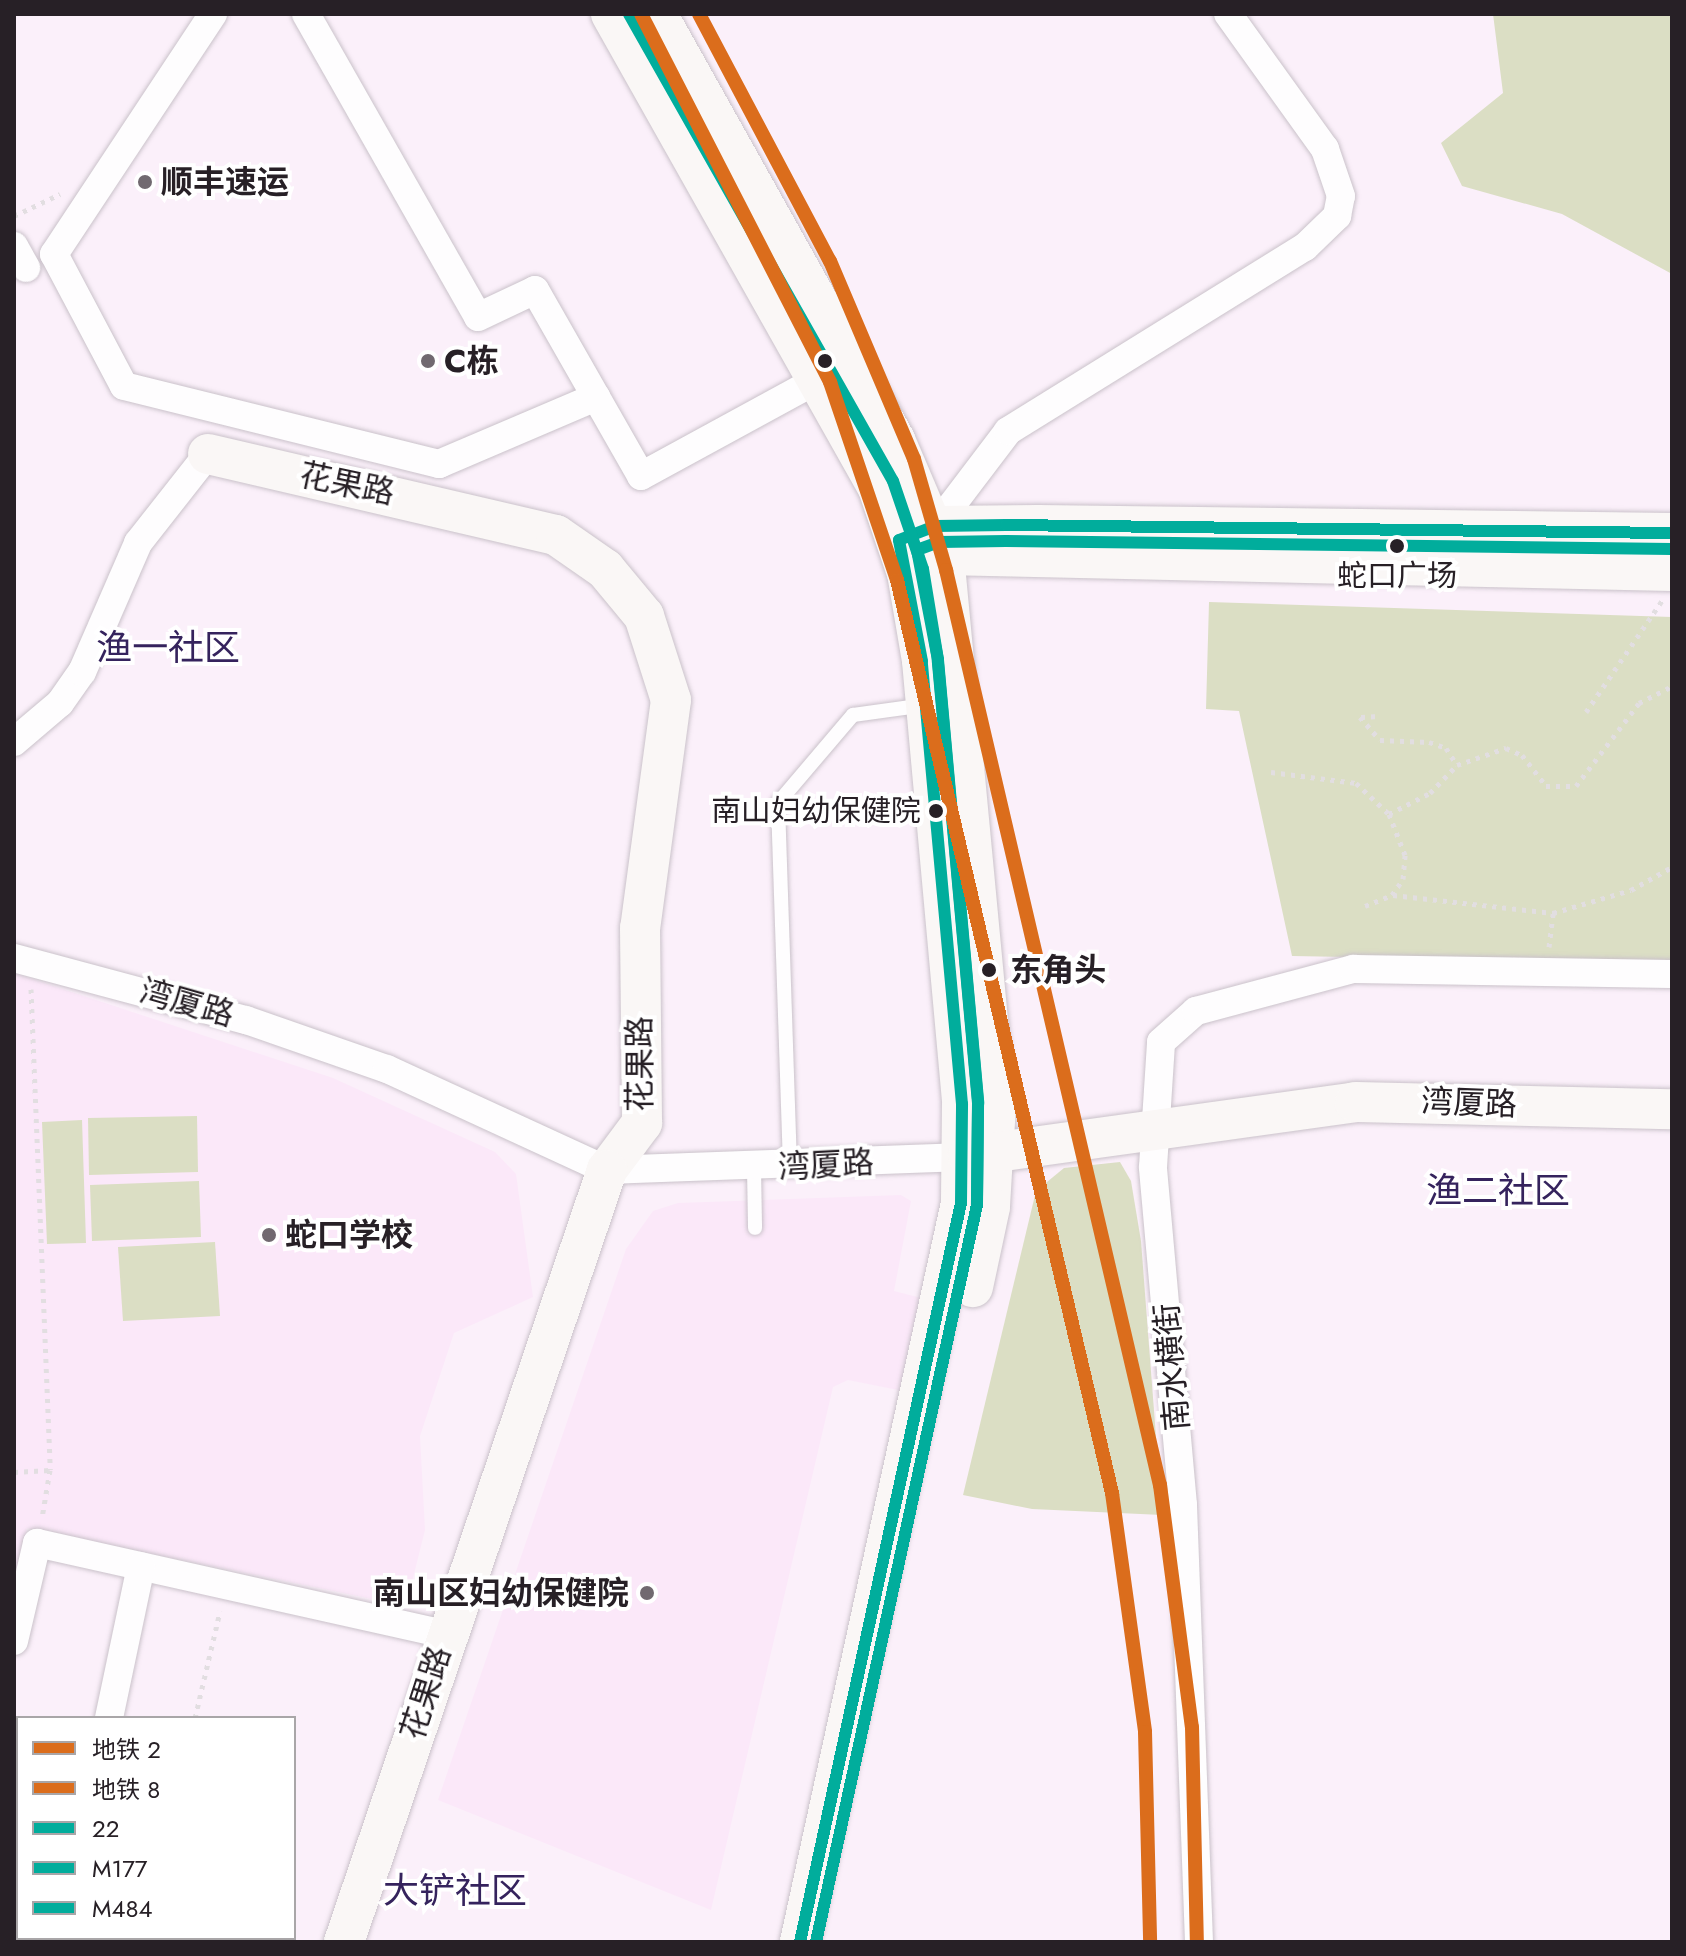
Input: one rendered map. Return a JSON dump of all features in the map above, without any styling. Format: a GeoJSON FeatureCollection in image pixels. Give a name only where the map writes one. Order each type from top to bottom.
{"type":"FeatureCollection","features":[{"type":"Feature","properties":{"kind":"main road"},"geometry":{"type":"LineString","coordinates":[[611,14],[817,380],[899,540],[925,704],[980,1155],[986,1227],[825,1942]]}},
{"type":"Feature","properties":{"kind":"main road"},"geometry":{"type":"LineString","coordinates":[[657,14],[940,540],[991,1033],[980,1155],[959,1223],[800,1942]]}},
{"type":"Feature","properties":{"kind":"main road","name":"花果路"},"geometry":{"type":"LineString","coordinates":[[208,454],[556,535],[605,569],[644,616],[667,674],[671,726],[640,928],[646,1099],[632,1144],[607,1170],[445,1634],[344,1942]]}},
{"type":"Feature","properties":{"kind":"main road"},"geometry":{"type":"LineString","coordinates":[[899,540],[1670,558]]}},
{"type":"Feature","properties":{"kind":"main road","name":"湾厦路"},"geometry":{"type":"LineString","coordinates":[[980,1155],[1152,1127],[1355,1102],[1672,1109]]}},
{"type":"Feature","properties":{"kind":"street"},"geometry":{"type":"LineString","coordinates":[[213,14],[54,254],[124,386],[439,464],[596,397]]}},
{"type":"Feature","properties":{"kind":"street"},"geometry":{"type":"LineString","coordinates":[[306,14],[478,317],[535,290],[641,476],[817,380]]}},
{"type":"Feature","properties":{"kind":"street"},"geometry":{"type":"LineString","coordinates":[[940,540],[1008,431],[1305,247],[1337,216],[1341,196],[1325,149],[1228,14]]}},
{"type":"Feature","properties":{"kind":"street"},"geometry":{"type":"LineString","coordinates":[[14,742],[60,703],[82,672],[138,543],[208,454]]}},
{"type":"Feature","properties":{"kind":"street","name":"湾厦路"},"geometry":{"type":"LineString","coordinates":[[22,959],[246,1020],[387,1069],[607,1170],[790,1167],[980,1155]]}},
{"type":"Feature","properties":{"kind":"street","name":"南水横街"},"geometry":{"type":"LineString","coordinates":[[1199,1942],[1183,1505],[1152,1127],[1161,1042],[1168,1029],[1196,1011],[1353,969],[1672,974]]}},
{"type":"Feature","properties":{"kind":"street"},"geometry":{"type":"LineString","coordinates":[[14,1641],[37,1543],[445,1634]]}},
{"type":"Feature","properties":{"kind":"street"},"geometry":{"type":"LineString","coordinates":[[109,1716],[141,1566]]}},
{"type":"Feature","properties":{"kind":"lane"},"geometry":{"type":"LineString","coordinates":[[790,1167],[778,803],[853,715],[925,704]]}},
{"type":"Feature","properties":{"kind":"lane"},"geometry":{"type":"LineString","coordinates":[[754,1168],[755,1228]]}},
{"type":"Feature","properties":{"kind":"path"},"geometry":{"type":"LineString","coordinates":[[14,216],[66,192],[88,203]]}},
{"type":"Feature","properties":{"kind":"path"},"geometry":{"type":"LineString","coordinates":[[1586,712],[1663,607],[1670,558]]}},
{"type":"Feature","properties":{"kind":"path"},"geometry":{"type":"LineString","coordinates":[[1389,814],[1430,793],[1457,765],[1506,748],[1522,755],[1546,786],[1576,786],[1639,703],[1672,686]]}},
{"type":"Feature","properties":{"kind":"path"},"geometry":{"type":"LineString","coordinates":[[1379,716],[1360,717],[1380,740],[1429,742],[1446,748],[1457,765]]}},
{"type":"Feature","properties":{"kind":"path"},"geometry":{"type":"LineString","coordinates":[[1271,772],[1356,783],[1389,814],[1405,855],[1392,895]]}},
{"type":"Feature","properties":{"kind":"path"},"geometry":{"type":"LineString","coordinates":[[1365,906],[1392,895],[1553,913],[1631,890],[1672,867]]}},
{"type":"Feature","properties":{"kind":"path"},"geometry":{"type":"LineString","coordinates":[[1546,972],[1553,913]]}},
{"type":"Feature","properties":{"kind":"path"},"geometry":{"type":"LineString","coordinates":[[22,959],[50,1470],[37,1543]]}},
{"type":"Feature","properties":{"kind":"path"},"geometry":{"type":"LineString","coordinates":[[14,1472],[50,1470]]}},
{"type":"Feature","properties":{"kind":"path"},"geometry":{"type":"LineString","coordinates":[[195,1716],[225,1586]]}},
{"type":"Feature","properties":{"kind":"shaded area","name":"蛇口学校"},"geometry":{"type":"Polygon","coordinates":[[[14,973],[333,1078],[495,1152],[516,1174],[533,1297],[454,1333],[420,1436],[425,1530],[406,1606],[27,1528],[14,1579],[14,973]]]}},
{"type":"Feature","properties":{"kind":"shaded area","name":"南山区妇幼保健院"},"geometry":{"type":"Polygon","coordinates":[[[901,1195],[911,1201],[894,1291],[925,1299],[903,1391],[848,1380],[833,1387],[711,1910],[438,1800],[626,1249],[653,1211],[678,1203],[901,1195]]]}},
{"type":"Feature","properties":{"kind":"green space"},"geometry":{"type":"Polygon","coordinates":[[[1493,14],[1672,14],[1672,274],[1562,214],[1462,186],[1441,143],[1503,93],[1493,14]]]}},
{"type":"Feature","properties":{"kind":"green space","name":"蛇口广场"},"geometry":{"type":"Polygon","coordinates":[[[1209,602],[1672,617],[1672,963],[1292,956],[1239,711],[1206,709],[1209,602]]]}},
{"type":"Feature","properties":{"kind":"green space"},"geometry":{"type":"Polygon","coordinates":[[[197,1116],[198,1172],[89,1175],[88,1118],[197,1116]]]}},
{"type":"Feature","properties":{"kind":"green space"},"geometry":{"type":"Polygon","coordinates":[[[82,1120],[86,1243],[47,1244],[42,1122],[82,1120]]]}},
{"type":"Feature","properties":{"kind":"green space"},"geometry":{"type":"Polygon","coordinates":[[[1120,1162],[1131,1181],[1141,1241],[1162,1515],[1032,1509],[963,1495],[1036,1191],[1064,1168],[1120,1162]]]}},
{"type":"Feature","properties":{"kind":"green space"},"geometry":{"type":"Polygon","coordinates":[[[199,1181],[201,1237],[92,1241],[90,1185],[199,1181]]]}},
{"type":"Feature","properties":{"kind":"green space"},"geometry":{"type":"Polygon","coordinates":[[[215,1242],[220,1316],[123,1321],[118,1247],[215,1242]]]}},
{"type":"Feature","properties":{"kind":"metro line","name":"2"},"geometry":{"type":"LineString","coordinates":[[641,14],[830,382],[897,580],[1112,1493],[1145,1732],[1150,1942]]}},
{"type":"Feature","properties":{"kind":"metro line","name":"8"},"geometry":{"type":"LineString","coordinates":[[699,14],[830,261],[914,459],[946,570],[1160,1485],[1192,1727],[1197,1942]]}},
{"type":"Feature","properties":{"kind":"transit line","name":"M484"},"geometry":{"type":"LineString","coordinates":[[629,14],[893,481],[923,569],[938,660],[978,1103],[977,1205],[816,1942]]}},
{"type":"Feature","properties":{"kind":"transit line","name":"22"},"geometry":{"type":"LineString","coordinates":[[800,1942],[961,1203],[962,1104],[922,661],[899,540],[936,526],[1006,525],[1672,533]]}},
{"type":"Feature","properties":{"kind":"transit line","name":"M177"},"geometry":{"type":"LineString","coordinates":[[816,1942],[977,1205],[978,1103],[938,660],[917,550],[939,542],[1006,541],[1672,549]]}},
{"type":"Feature","properties":{"kind":"place","name":"顺丰速运"},"geometry":{"type":"Point","coordinates":[145,182]}},
{"type":"Feature","properties":{"kind":"place","name":"C栋"},"geometry":{"type":"Point","coordinates":[428,361]}},
{"type":"Feature","properties":{"kind":"place","name":"蛇口广场"},"geometry":{"type":"Point","coordinates":[1397,546]}},
{"type":"Feature","properties":{"kind":"place","name":"南山妇幼保健院"},"geometry":{"type":"Point","coordinates":[936,811]}},
{"type":"Feature","properties":{"kind":"place","name":"东角头"},"geometry":{"type":"Point","coordinates":[989,970]}},
{"type":"Feature","properties":{"kind":"place","name":"蛇口学校"},"geometry":{"type":"Point","coordinates":[269,1235]}},
{"type":"Feature","properties":{"kind":"place","name":"南山区妇幼保健院"},"geometry":{"type":"Point","coordinates":[647,1593]}},
{"type":"Feature","properties":{"kind":"district","name":"渔一社区"},"geometry":{"type":"Point","coordinates":[168,648]}},
{"type":"Feature","properties":{"kind":"district","name":"渔二社区"},"geometry":{"type":"Point","coordinates":[1498,1191]}},
{"type":"Feature","properties":{"kind":"district","name":"大铲社区"},"geometry":{"type":"Point","coordinates":[455,1891]}}]}
